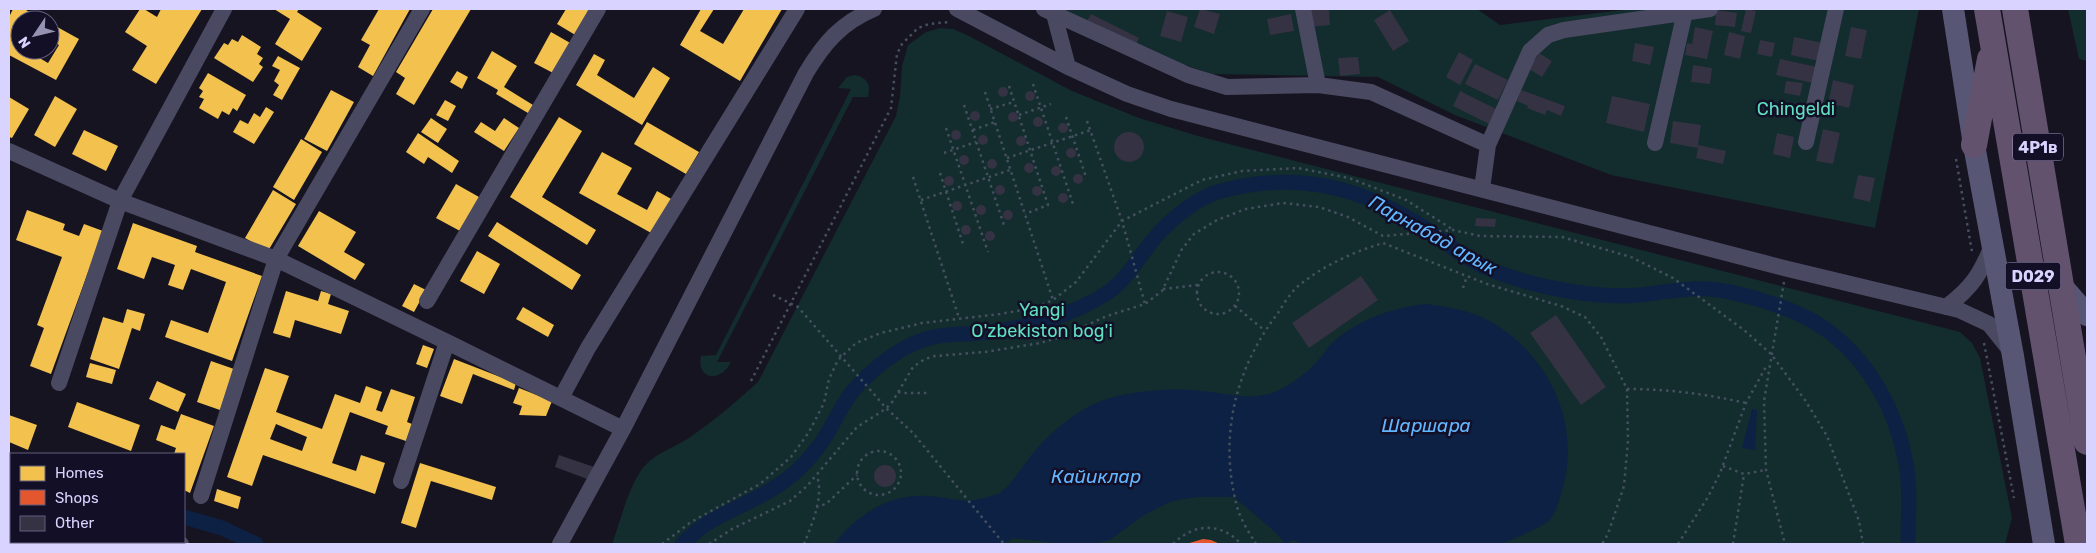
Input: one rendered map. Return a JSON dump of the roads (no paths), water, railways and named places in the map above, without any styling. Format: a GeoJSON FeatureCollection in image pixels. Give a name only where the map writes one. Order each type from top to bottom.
{"type":"FeatureCollection","features":[{"type":"Feature","properties":{"kind":"highway","name":"D029"},"geometry":{"type":"LineString","coordinates":[[1987,9],[2078,544]]}},
{"type":"Feature","properties":{"kind":"highway","name":"4Р1в"},"geometry":{"type":"LineString","coordinates":[[2015,9],[2061,285]]}},
{"type":"Feature","properties":{"kind":"highway"},"geometry":{"type":"LineString","coordinates":[[1974,145],[1993,44]]}},
{"type":"Feature","properties":{"kind":"highway","name":"D029"},"geometry":{"type":"LineString","coordinates":[[2061,285],[2087,442]]}},
{"type":"Feature","properties":{"kind":"main road"},"geometry":{"type":"LineString","coordinates":[[1952,9],[1974,145],[2014,356],[2044,544]]}},
{"type":"Feature","properties":{"kind":"main road"},"geometry":{"type":"LineString","coordinates":[[2061,285],[2087,315]]}},
{"type":"Feature","properties":{"kind":"street"},"geometry":{"type":"LineString","coordinates":[[59,383],[120,201],[224,9]]}},
{"type":"Feature","properties":{"kind":"street"},"geometry":{"type":"LineString","coordinates":[[201,496],[276,259],[422,9]]}},
{"type":"Feature","properties":{"kind":"street"},"geometry":{"type":"LineString","coordinates":[[427,301],[598,9]]}},
{"type":"Feature","properties":{"kind":"street"},"geometry":{"type":"LineString","coordinates":[[560,398],[593,339],[797,9]]}},
{"type":"Feature","properties":{"kind":"street"},"geometry":{"type":"LineString","coordinates":[[560,544],[623,428],[806,73],[821,49],[842,28],[858,16],[874,9]]}},
{"type":"Feature","properties":{"kind":"street"},"geometry":{"type":"LineString","coordinates":[[1303,9],[1318,85]]}},
{"type":"Feature","properties":{"kind":"street"},"geometry":{"type":"LineString","coordinates":[[1482,189],[1488,145],[1530,51],[1548,35],[1580,26],[1710,9]]}},
{"type":"Feature","properties":{"kind":"street"},"geometry":{"type":"LineString","coordinates":[[1806,142],[1836,9]]}},
{"type":"Feature","properties":{"kind":"street"},"geometry":{"type":"LineString","coordinates":[[1049,11],[1188,75],[1227,87],[1318,85],[1371,92],[1488,145]]}},
{"type":"Feature","properties":{"kind":"street"},"geometry":{"type":"LineString","coordinates":[[1049,11],[1068,67]]}},
{"type":"Feature","properties":{"kind":"street"},"geometry":{"type":"LineString","coordinates":[[1655,143],[1685,12]]}},
{"type":"Feature","properties":{"kind":"street"},"geometry":{"type":"LineString","coordinates":[[954,16],[1128,94],[1171,109],[1788,269],[1959,310],[1989,324],[2006,343],[2014,356]]}},
{"type":"Feature","properties":{"kind":"street"},"geometry":{"type":"LineString","coordinates":[[9,151],[120,201],[276,259],[623,428]]}},
{"type":"Feature","properties":{"kind":"street"},"geometry":{"type":"LineString","coordinates":[[1946,307],[1964,294],[1976,280],[1994,243]]}},
{"type":"Feature","properties":{"kind":"street"},"geometry":{"type":"LineString","coordinates":[[401,482],[447,342]]}},
{"type":"Feature","properties":{"kind":"water","name":"Шаршара"},"geometry":{"type":"Polygon","coordinates":[[[1426,304],[1472,313],[1492,322],[1513,337],[1541,368],[1552,386],[1560,405],[1568,445],[1567,466],[1557,505],[1548,522],[1509,541],[1500,544],[1305,544],[1293,540],[1286,544],[1273,530],[1234,497],[1196,497],[1172,501],[1144,515],[1110,540],[1094,544],[1064,544],[1013,538],[1004,544],[834,544],[860,518],[881,505],[892,501],[916,496],[970,500],[999,493],[1009,485],[1037,448],[1053,432],[1071,417],[1101,401],[1137,392],[1164,390],[1190,390],[1240,396],[1268,394],[1282,389],[1303,375],[1316,363],[1333,342],[1354,327],[1376,316],[1400,308],[1426,304]]]}},
{"type":"Feature","properties":{"kind":"water"},"geometry":{"type":"Polygon","coordinates":[[[1752,409],[1757,410],[1755,450],[1742,448],[1752,409]]]}},
{"type":"Feature","properties":{"kind":"waterway","name":"Парнабад арык"},"geometry":{"type":"LineString","coordinates":[[682,544],[706,524],[768,492],[794,473],[820,444],[852,392],[874,369],[901,350],[928,338],[998,331],[1030,325],[1063,315],[1093,301],[1115,287],[1158,234],[1171,221],[1195,203],[1221,191],[1272,182],[1297,182],[1321,185],[1345,190],[1368,198],[1415,222],[1463,255],[1483,266],[1510,277],[1546,287],[1622,296],[1674,290],[1720,290],[1774,304],[1814,322],[1832,334],[1858,359],[1888,406],[1901,441],[1907,469],[1909,490],[1908,544]]}},
{"type":"Feature","properties":{"kind":"waterway","name":"Парнабад арык"},"geometry":{"type":"LineString","coordinates":[[185,517],[222,528],[256,544]]}},
{"type":"Feature","properties":{"kind":"park label","name":"Chingeldi"},"geometry":{"type":"Point","coordinates":[1796,109]}},
{"type":"Feature","properties":{"kind":"park label","name":"Yangi O'zbekiston bog'i"},"geometry":{"type":"Point","coordinates":[1042,320]}},
{"type":"Feature","properties":{"kind":"water label","name":"Кайиклар"},"geometry":{"type":"Point","coordinates":[1096,476]}}]}
